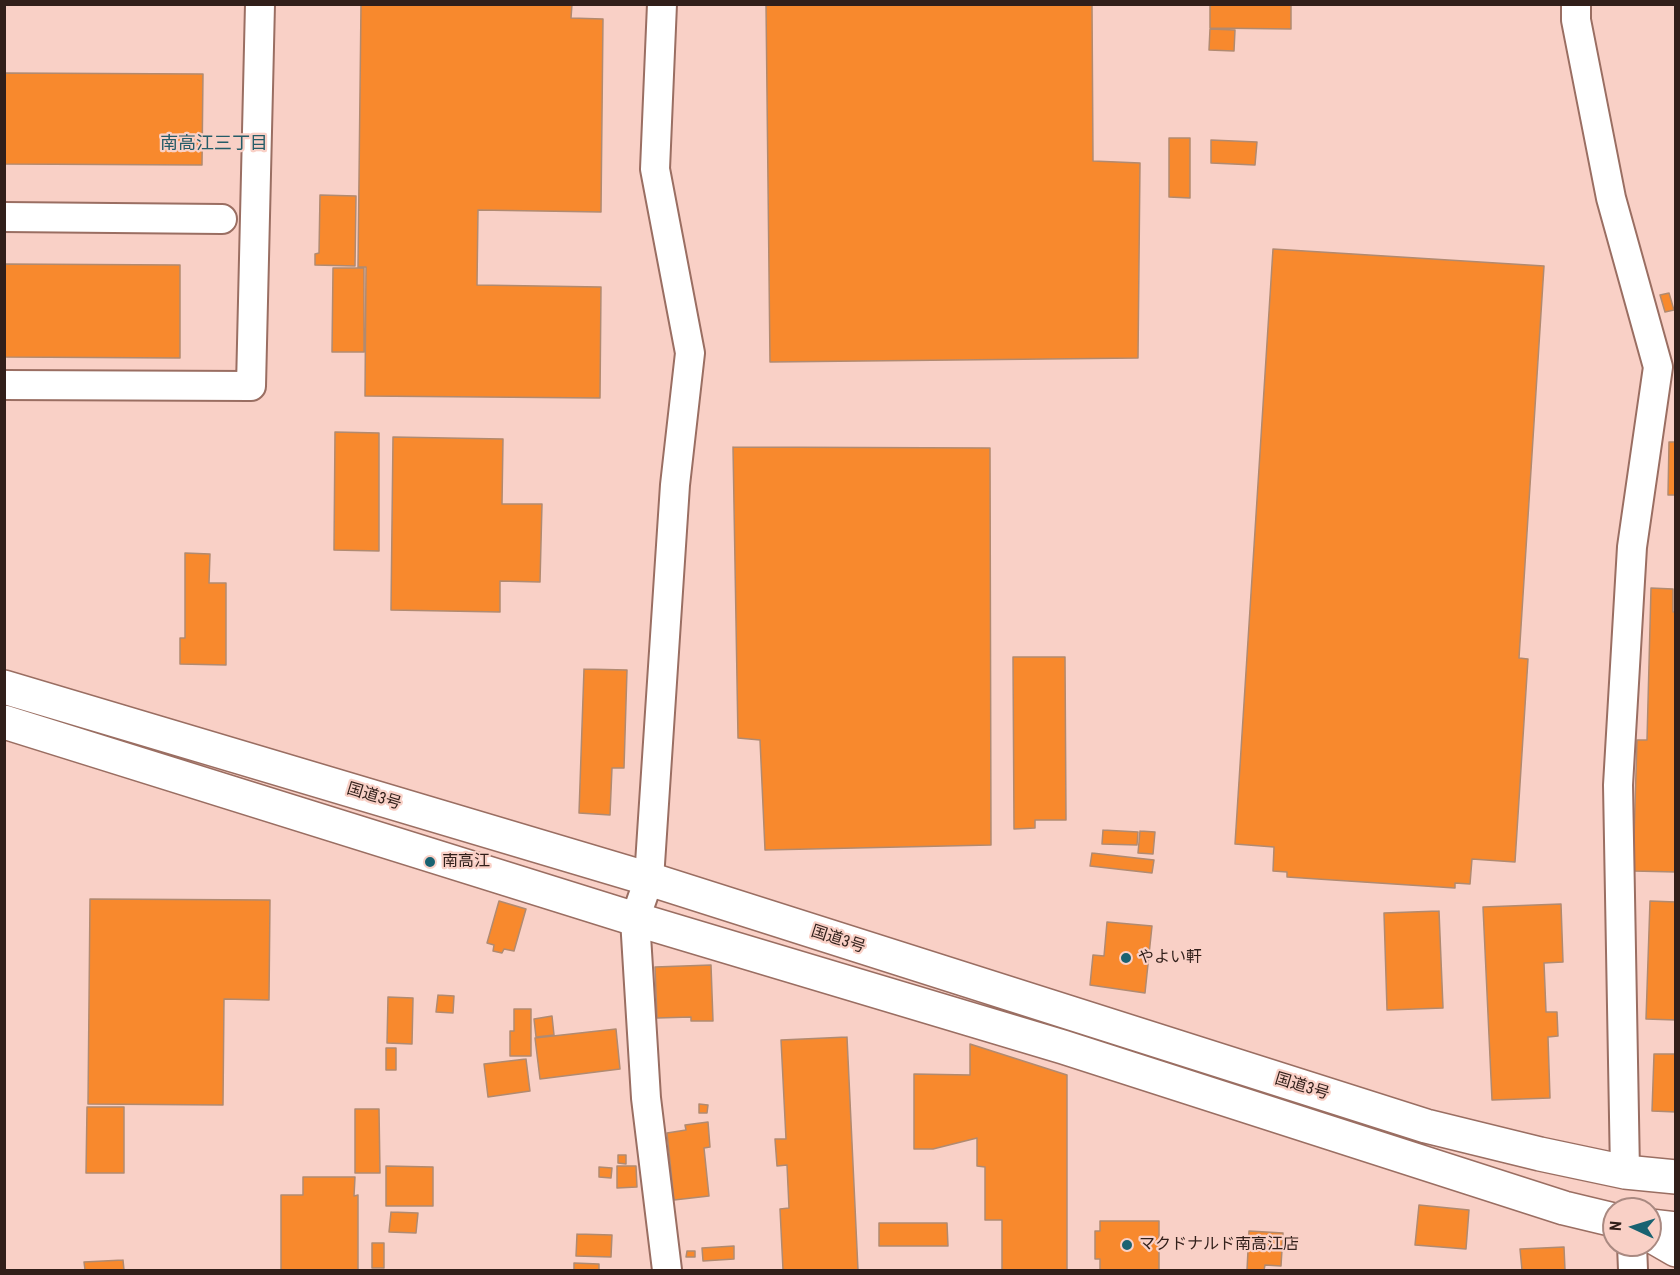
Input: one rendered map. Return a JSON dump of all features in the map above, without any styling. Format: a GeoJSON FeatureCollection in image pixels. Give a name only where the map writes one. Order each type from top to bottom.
{"type":"FeatureCollection","features":[{"type":"Feature","properties":{"kind":"main road","name":"国道3号"},"geometry":{"type":"LineString","coordinates":[[4,687],[649,879],[1426,1126],[1625,1172],[1676,1177]]}},
{"type":"Feature","properties":{"kind":"main road","name":"国道3号"},"geometry":{"type":"LineString","coordinates":[[4,722],[635,919],[1063,1047],[1564,1208],[1602,1217]]}},
{"type":"Feature","properties":{"kind":"main road"},"geometry":{"type":"LineString","coordinates":[[1662,1242],[1676,1250]]}},
{"type":"Feature","properties":{"kind":"street"},"geometry":{"type":"LineString","coordinates":[[4,385],[251,386],[260,4]]}},
{"type":"Feature","properties":{"kind":"street"},"geometry":{"type":"LineString","coordinates":[[662,4],[655,169],[690,353],[675,484],[649,879],[635,919],[646,1098],[667,1270]]}},
{"type":"Feature","properties":{"kind":"street"},"geometry":{"type":"LineString","coordinates":[[1576,4],[1576,20],[1611,198],[1658,367],[1632,548],[1618,785],[1625,1172]]}},
{"type":"Feature","properties":{"kind":"street"},"geometry":{"type":"LineString","coordinates":[[4,217],[222,219]]}},
{"type":"Feature","properties":{"kind":"building"},"geometry":{"type":"Polygon","coordinates":[[[361,4],[572,4],[571,18],[603,19],[601,212],[478,210],[477,285],[601,287],[600,398],[365,396],[366,267],[358,267],[361,4]]]}},
{"type":"Feature","properties":{"kind":"building"},"geometry":{"type":"Polygon","coordinates":[[[766,4],[1092,4],[1093,161],[1140,163],[1138,358],[770,362],[766,4]]]}},
{"type":"Feature","properties":{"kind":"building"},"geometry":{"type":"Polygon","coordinates":[[[1210,4],[1291,4],[1291,29],[1210,28],[1210,4]]]}},
{"type":"Feature","properties":{"kind":"building"},"geometry":{"type":"Polygon","coordinates":[[[1210,29],[1235,30],[1234,51],[1209,50],[1210,29]]]}},
{"type":"Feature","properties":{"kind":"building"},"geometry":{"type":"Polygon","coordinates":[[[4,73],[203,74],[202,165],[4,164],[4,73]]]}},
{"type":"Feature","properties":{"kind":"building"},"geometry":{"type":"Polygon","coordinates":[[[1169,138],[1190,138],[1190,198],[1169,197],[1169,138]]]}},
{"type":"Feature","properties":{"kind":"building"},"geometry":{"type":"Polygon","coordinates":[[[1211,140],[1257,142],[1255,165],[1211,163],[1211,140]]]}},
{"type":"Feature","properties":{"kind":"building"},"geometry":{"type":"Polygon","coordinates":[[[320,195],[356,196],[355,266],[315,265],[315,254],[319,253],[320,195]]]}},
{"type":"Feature","properties":{"kind":"building"},"geometry":{"type":"Polygon","coordinates":[[[1273,249],[1544,266],[1519,658],[1528,659],[1515,862],[1472,859],[1470,884],[1455,883],[1455,888],[1287,877],[1287,872],[1273,871],[1274,847],[1235,844],[1273,249]]]}},
{"type":"Feature","properties":{"kind":"building"},"geometry":{"type":"Polygon","coordinates":[[[4,264],[180,265],[180,358],[4,357],[4,264]]]}},
{"type":"Feature","properties":{"kind":"building"},"geometry":{"type":"Polygon","coordinates":[[[333,268],[364,268],[364,352],[332,352],[333,268]]]}},
{"type":"Feature","properties":{"kind":"building"},"geometry":{"type":"Polygon","coordinates":[[[1669,293],[1674,310],[1665,312],[1660,295],[1669,293]]]}},
{"type":"Feature","properties":{"kind":"building"},"geometry":{"type":"Polygon","coordinates":[[[335,432],[379,433],[379,551],[334,550],[335,432]]]}},
{"type":"Feature","properties":{"kind":"building"},"geometry":{"type":"Polygon","coordinates":[[[393,437],[503,439],[502,504],[542,504],[540,582],[500,581],[500,612],[391,610],[393,437]]]}},
{"type":"Feature","properties":{"kind":"building"},"geometry":{"type":"Polygon","coordinates":[[[1669,442],[1676,442],[1676,495],[1668,495],[1669,442]]]}},
{"type":"Feature","properties":{"kind":"building"},"geometry":{"type":"Polygon","coordinates":[[[733,447],[990,448],[991,845],[765,850],[760,740],[738,738],[733,447]]]}},
{"type":"Feature","properties":{"kind":"building"},"geometry":{"type":"Polygon","coordinates":[[[185,553],[210,554],[209,583],[226,583],[226,665],[180,664],[180,638],[185,638],[185,553]]]}},
{"type":"Feature","properties":{"kind":"building"},"geometry":{"type":"Polygon","coordinates":[[[1651,588],[1673,589],[1673,612],[1676,612],[1676,872],[1633,871],[1637,740],[1647,740],[1651,588]]]}},
{"type":"Feature","properties":{"kind":"building"},"geometry":{"type":"Polygon","coordinates":[[[1013,657],[1065,657],[1066,820],[1035,820],[1035,828],[1014,829],[1013,657]]]}},
{"type":"Feature","properties":{"kind":"building"},"geometry":{"type":"Polygon","coordinates":[[[584,669],[627,670],[624,768],[612,768],[610,815],[579,813],[584,669]]]}},
{"type":"Feature","properties":{"kind":"building"},"geometry":{"type":"Polygon","coordinates":[[[1103,830],[1138,832],[1137,845],[1102,844],[1103,830]]]}},
{"type":"Feature","properties":{"kind":"building"},"geometry":{"type":"Polygon","coordinates":[[[1140,831],[1155,832],[1153,854],[1138,853],[1140,831]]]}},
{"type":"Feature","properties":{"kind":"building"},"geometry":{"type":"Polygon","coordinates":[[[1092,853],[1154,860],[1152,873],[1090,866],[1092,853]]]}},
{"type":"Feature","properties":{"kind":"building"},"geometry":{"type":"Polygon","coordinates":[[[90,899],[270,900],[269,1000],[224,999],[223,1105],[88,1104],[90,899]]]}},
{"type":"Feature","properties":{"kind":"building"},"geometry":{"type":"Polygon","coordinates":[[[499,901],[526,909],[514,951],[504,949],[502,953],[493,951],[494,945],[487,943],[499,901]]]}},
{"type":"Feature","properties":{"kind":"building"},"geometry":{"type":"Polygon","coordinates":[[[1650,901],[1676,902],[1676,1020],[1646,1019],[1650,901]]]}},
{"type":"Feature","properties":{"kind":"building"},"geometry":{"type":"Polygon","coordinates":[[[1561,904],[1563,962],[1544,963],[1546,1012],[1557,1012],[1558,1036],[1548,1037],[1550,1098],[1492,1100],[1483,907],[1561,904]]]}},
{"type":"Feature","properties":{"kind":"building"},"geometry":{"type":"Polygon","coordinates":[[[1439,911],[1443,1008],[1387,1010],[1384,913],[1439,911]]]}},
{"type":"Feature","properties":{"kind":"building"},"geometry":{"type":"Polygon","coordinates":[[[1107,922],[1152,926],[1145,993],[1090,985],[1093,955],[1104,956],[1107,922]]]}},
{"type":"Feature","properties":{"kind":"building"},"geometry":{"type":"Polygon","coordinates":[[[711,965],[713,1021],[691,1021],[691,1017],[657,1018],[655,967],[711,965]]]}},
{"type":"Feature","properties":{"kind":"building"},"geometry":{"type":"Polygon","coordinates":[[[438,995],[454,996],[453,1013],[436,1012],[438,995]]]}},
{"type":"Feature","properties":{"kind":"building"},"geometry":{"type":"Polygon","coordinates":[[[388,997],[413,998],[412,1044],[387,1043],[388,997]]]}},
{"type":"Feature","properties":{"kind":"building"},"geometry":{"type":"Polygon","coordinates":[[[514,1009],[531,1009],[531,1056],[510,1056],[510,1031],[514,1031],[514,1009]]]}},
{"type":"Feature","properties":{"kind":"building"},"geometry":{"type":"Polygon","coordinates":[[[552,1016],[554,1035],[536,1037],[534,1019],[552,1016]]]}},
{"type":"Feature","properties":{"kind":"building"},"geometry":{"type":"Polygon","coordinates":[[[616,1029],[620,1069],[540,1079],[535,1038],[616,1029]]]}},
{"type":"Feature","properties":{"kind":"building"},"geometry":{"type":"Polygon","coordinates":[[[847,1037],[858,1270],[783,1270],[780,1209],[789,1208],[787,1165],[777,1166],[775,1139],[786,1139],[781,1040],[847,1037]]]}},
{"type":"Feature","properties":{"kind":"building"},"geometry":{"type":"Polygon","coordinates":[[[970,1044],[1067,1075],[1067,1270],[1002,1270],[1002,1220],[985,1220],[985,1167],[977,1166],[977,1138],[933,1149],[914,1149],[914,1074],[970,1075],[970,1044]]]}},
{"type":"Feature","properties":{"kind":"building"},"geometry":{"type":"Polygon","coordinates":[[[386,1048],[396,1048],[396,1070],[386,1070],[386,1048]]]}},
{"type":"Feature","properties":{"kind":"building"},"geometry":{"type":"Polygon","coordinates":[[[1654,1054],[1676,1054],[1676,1112],[1652,1111],[1654,1054]]]}},
{"type":"Feature","properties":{"kind":"building"},"geometry":{"type":"Polygon","coordinates":[[[526,1059],[530,1091],[488,1097],[484,1064],[526,1059]]]}},
{"type":"Feature","properties":{"kind":"building"},"geometry":{"type":"Polygon","coordinates":[[[699,1104],[708,1105],[707,1113],[699,1113],[699,1104]]]}},
{"type":"Feature","properties":{"kind":"building"},"geometry":{"type":"Polygon","coordinates":[[[87,1107],[124,1107],[124,1173],[86,1173],[87,1107]]]}},
{"type":"Feature","properties":{"kind":"building"},"geometry":{"type":"Polygon","coordinates":[[[355,1109],[379,1109],[380,1173],[355,1173],[355,1109]]]}},
{"type":"Feature","properties":{"kind":"building"},"geometry":{"type":"Polygon","coordinates":[[[708,1122],[710,1147],[704,1148],[709,1196],[674,1200],[667,1133],[686,1130],[685,1125],[708,1122]]]}},
{"type":"Feature","properties":{"kind":"building"},"geometry":{"type":"Polygon","coordinates":[[[618,1155],[626,1155],[626,1164],[618,1163],[618,1155]]]}},
{"type":"Feature","properties":{"kind":"building"},"geometry":{"type":"Polygon","coordinates":[[[386,1166],[433,1167],[433,1206],[386,1206],[386,1166]]]}},
{"type":"Feature","properties":{"kind":"building"},"geometry":{"type":"Polygon","coordinates":[[[617,1166],[636,1166],[637,1187],[617,1188],[617,1166]]]}},
{"type":"Feature","properties":{"kind":"building"},"geometry":{"type":"Polygon","coordinates":[[[599,1167],[612,1168],[611,1178],[599,1177],[599,1167]]]}},
{"type":"Feature","properties":{"kind":"building"},"geometry":{"type":"Polygon","coordinates":[[[303,1177],[355,1177],[354,1196],[358,1195],[358,1270],[281,1270],[281,1195],[303,1195],[303,1177]]]}},
{"type":"Feature","properties":{"kind":"building"},"geometry":{"type":"Polygon","coordinates":[[[1419,1205],[1469,1210],[1466,1249],[1415,1245],[1419,1205]]]}},
{"type":"Feature","properties":{"kind":"building"},"geometry":{"type":"Polygon","coordinates":[[[391,1212],[418,1213],[416,1233],[389,1232],[391,1212]]]}},
{"type":"Feature","properties":{"kind":"building","name":"マクドナルド南高江店"},"geometry":{"type":"Polygon","coordinates":[[[1100,1221],[1159,1221],[1159,1270],[1100,1270],[1100,1259],[1095,1259],[1095,1231],[1100,1231],[1100,1221]]]}},
{"type":"Feature","properties":{"kind":"building"},"geometry":{"type":"Polygon","coordinates":[[[879,1223],[947,1223],[948,1246],[879,1246],[879,1223]]]}},
{"type":"Feature","properties":{"kind":"building"},"geometry":{"type":"Polygon","coordinates":[[[1249,1231],[1283,1233],[1281,1266],[1265,1265],[1264,1270],[1247,1270],[1249,1231]]]}},
{"type":"Feature","properties":{"kind":"building"},"geometry":{"type":"Polygon","coordinates":[[[577,1234],[612,1235],[611,1257],[576,1256],[577,1234]]]}},
{"type":"Feature","properties":{"kind":"building"},"geometry":{"type":"Polygon","coordinates":[[[372,1243],[384,1243],[384,1268],[372,1268],[372,1243]]]}},
{"type":"Feature","properties":{"kind":"building"},"geometry":{"type":"Polygon","coordinates":[[[734,1246],[734,1259],[703,1261],[702,1248],[734,1246]]]}},
{"type":"Feature","properties":{"kind":"building"},"geometry":{"type":"Polygon","coordinates":[[[1564,1247],[1565,1270],[1522,1270],[1520,1249],[1564,1247]]]}},
{"type":"Feature","properties":{"kind":"building"},"geometry":{"type":"Polygon","coordinates":[[[687,1251],[695,1251],[695,1257],[686,1257],[687,1251]]]}},
{"type":"Feature","properties":{"kind":"building"},"geometry":{"type":"Polygon","coordinates":[[[123,1260],[124,1270],[85,1270],[84,1262],[123,1260]]]}},
{"type":"Feature","properties":{"kind":"building"},"geometry":{"type":"Polygon","coordinates":[[[574,1263],[599,1264],[599,1270],[574,1270],[574,1263]]]}},
{"type":"Feature","properties":{"kind":"place","name":"南高江"},"geometry":{"type":"Point","coordinates":[430,862]}},
{"type":"Feature","properties":{"kind":"place","name":"やよい軒"},"geometry":{"type":"Point","coordinates":[1126,958]}},
{"type":"Feature","properties":{"kind":"place","name":"マクドナルド南高江店"},"geometry":{"type":"Point","coordinates":[1127,1245]}},
{"type":"Feature","properties":{"kind":"district","name":"南高江三丁目"},"geometry":{"type":"Point","coordinates":[214,144]}}]}
